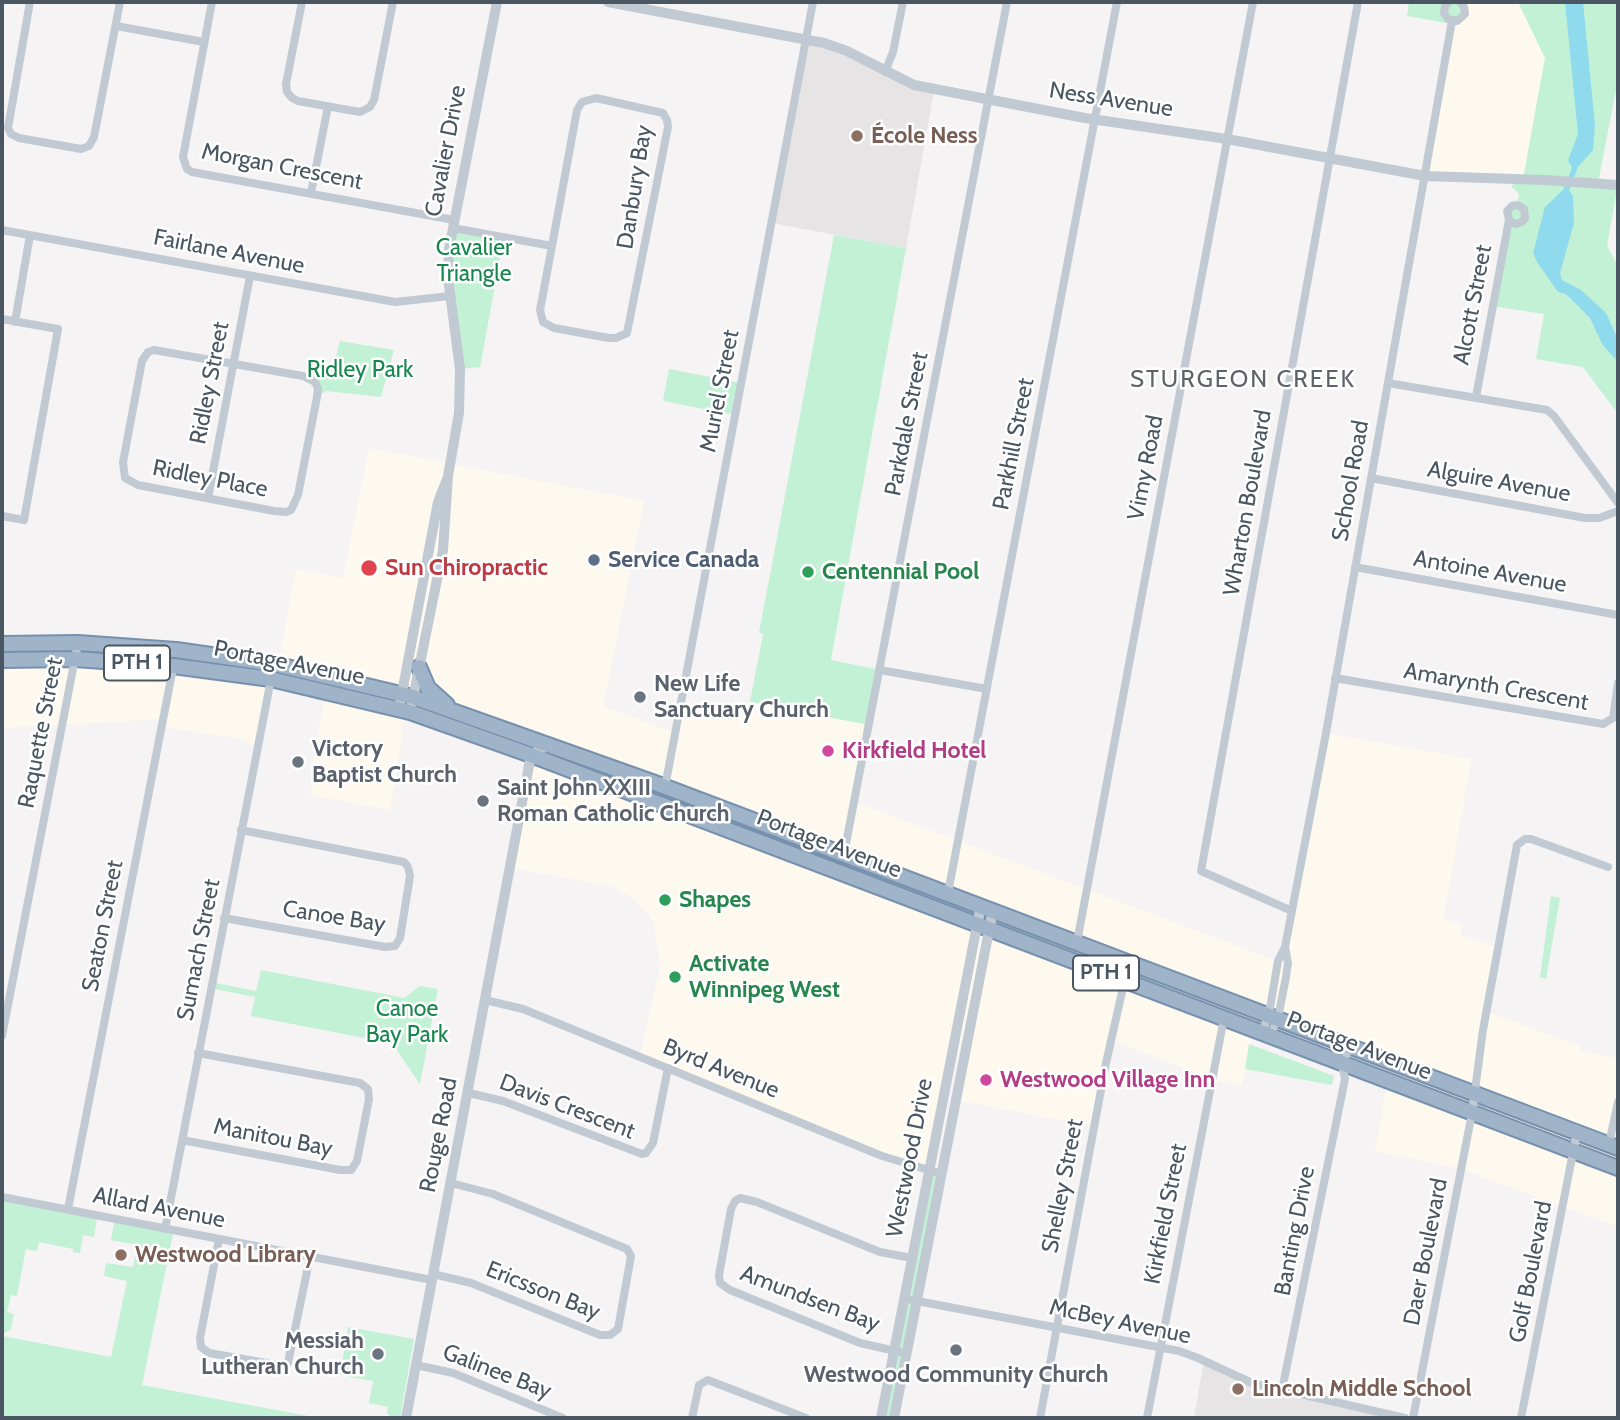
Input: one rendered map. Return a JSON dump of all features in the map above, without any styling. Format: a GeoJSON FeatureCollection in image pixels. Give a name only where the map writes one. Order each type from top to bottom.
{"type":"FeatureCollection","features":[{"type":"Feature","properties":{"kind":"highway","name":"Portage Avenue"},"geometry":{"type":"LineString","coordinates":[[2,644],[78,643],[176,650],[274,663],[406,703],[511,748],[1266,1034],[1346,1071],[1472,1113],[1618,1168]]}},
{"type":"Feature","properties":{"kind":"highway","name":"Portage Avenue"},"geometry":{"type":"LineString","coordinates":[[2,660],[75,659],[173,666],[271,679],[456,712],[844,854],[1614,1146]]}},
{"type":"Feature","properties":{"kind":"highway"},"geometry":{"type":"LineString","coordinates":[[419,667],[428,688],[456,712]]}},
{"type":"Feature","properties":{"kind":"highway"},"geometry":{"type":"LineString","coordinates":[[511,748],[543,742]]}},
{"type":"Feature","properties":{"kind":"street"},"geometry":{"type":"LineString","coordinates":[[30,2],[7,121],[9,131],[19,138],[77,149],[89,146],[94,137],[121,2]]}},
{"type":"Feature","properties":{"kind":"street","name":"Morgan Crescent"},"geometry":{"type":"LineString","coordinates":[[212,2],[183,157],[184,165],[192,172],[311,193],[453,224]]}},
{"type":"Feature","properties":{"kind":"street"},"geometry":{"type":"LineString","coordinates":[[302,2],[286,89],[294,99],[360,112],[373,104],[393,2]]}},
{"type":"Feature","properties":{"kind":"street","name":"Cavalier Drive"},"geometry":{"type":"LineString","coordinates":[[406,703],[419,667],[443,550],[448,476],[460,402],[460,369],[448,262],[453,224],[497,2]]}},
{"type":"Feature","properties":{"kind":"street","name":"Ness Avenue"},"geometry":{"type":"LineString","coordinates":[[608,2],[806,40],[847,51],[884,72],[925,89],[1094,120],[1227,139],[1425,176],[1618,184]]}},
{"type":"Feature","properties":{"kind":"street","name":"Muriel Street"},"geometry":{"type":"LineString","coordinates":[[665,787],[813,2]]}},
{"type":"Feature","properties":{"kind":"street"},"geometry":{"type":"LineString","coordinates":[[884,72],[893,52],[903,2]]}},
{"type":"Feature","properties":{"kind":"street","name":"Parkdale Street"},"geometry":{"type":"LineString","coordinates":[[844,854],[1007,2]]}},
{"type":"Feature","properties":{"kind":"street","name":"Parkhill Street"},"geometry":{"type":"LineString","coordinates":[[948,894],[1117,2]]}},
{"type":"Feature","properties":{"kind":"street","name":"Vimy Road"},"geometry":{"type":"LineString","coordinates":[[1077,942],[1253,2]]}},
{"type":"Feature","properties":{"kind":"street","name":"Wharton Boulevard"},"geometry":{"type":"LineString","coordinates":[[1292,911],[1201,871],[1358,2]]}},
{"type":"Feature","properties":{"kind":"street","name":"School Road"},"geometry":{"type":"LineString","coordinates":[[1450,2],[1445,6],[1444,13],[1452,21]]}},
{"type":"Feature","properties":{"kind":"street","name":"School Road"},"geometry":{"type":"LineString","coordinates":[[1452,21],[1460,20],[1465,14],[1460,2]]}},
{"type":"Feature","properties":{"kind":"street","name":"School Road"},"geometry":{"type":"LineString","coordinates":[[1266,1034],[1274,1016],[1288,963],[1285,947],[1452,21]]}},
{"type":"Feature","properties":{"kind":"street"},"geometry":{"type":"LineString","coordinates":[[116,26],[204,42]]}},
{"type":"Feature","properties":{"kind":"street","name":"Danbury Bay"},"geometry":{"type":"LineString","coordinates":[[596,98],[663,113],[668,127],[627,333],[621,337],[609,338],[554,328],[543,322],[540,310],[552,246],[578,110],[582,102],[596,98]]}},
{"type":"Feature","properties":{"kind":"street"},"geometry":{"type":"LineString","coordinates":[[311,193],[328,106]]}},
{"type":"Feature","properties":{"kind":"street","name":"Alcott Street"},"geometry":{"type":"LineString","coordinates":[[1476,397],[1509,220]]}},
{"type":"Feature","properties":{"kind":"street"},"geometry":{"type":"LineString","coordinates":[[453,224],[552,246]]}},
{"type":"Feature","properties":{"kind":"street","name":"Fairlane Avenue"},"geometry":{"type":"LineString","coordinates":[[2,230],[395,302],[450,296]]}},
{"type":"Feature","properties":{"kind":"street"},"geometry":{"type":"LineString","coordinates":[[15,322],[30,235]]}},
{"type":"Feature","properties":{"kind":"street","name":"Ridley Street"},"geometry":{"type":"LineString","coordinates":[[208,498],[250,276]]}},
{"type":"Feature","properties":{"kind":"street"},"geometry":{"type":"LineString","coordinates":[[2,320],[58,329],[24,520],[2,516]]}},
{"type":"Feature","properties":{"kind":"street","name":"Ridley Place"},"geometry":{"type":"LineString","coordinates":[[168,351],[234,363],[309,378],[317,386],[298,495],[291,510],[280,512],[127,481],[122,468],[142,361],[148,352],[168,351]]}},
{"type":"Feature","properties":{"kind":"street"},"geometry":{"type":"LineString","coordinates":[[1388,383],[1547,410],[1618,503]]}},
{"type":"Feature","properties":{"kind":"street","name":"Cavalier Drive"},"geometry":{"type":"LineString","coordinates":[[406,703],[438,502],[448,476]]}},
{"type":"Feature","properties":{"kind":"street","name":"Alguire Avenue"},"geometry":{"type":"LineString","coordinates":[[1371,478],[1585,518],[1599,519],[1618,510]]}},
{"type":"Feature","properties":{"kind":"street","name":"Antoine Avenue"},"geometry":{"type":"LineString","coordinates":[[1355,567],[1618,615]]}},
{"type":"Feature","properties":{"kind":"street","name":"Raquette Street"},"geometry":{"type":"LineString","coordinates":[[2,1036],[78,643]]}},
{"type":"Feature","properties":{"kind":"street","name":"Seaton Street"},"geometry":{"type":"LineString","coordinates":[[68,1209],[176,650]]}},
{"type":"Feature","properties":{"kind":"street"},"geometry":{"type":"LineString","coordinates":[[880,670],[987,689]]}},
{"type":"Feature","properties":{"kind":"street","name":"Amarynth Crescent"},"geometry":{"type":"LineString","coordinates":[[1335,678],[1603,724],[1613,718],[1618,683]]}},
{"type":"Feature","properties":{"kind":"street","name":"Sumach Street"},"geometry":{"type":"LineString","coordinates":[[165,1228],[271,679]]}},
{"type":"Feature","properties":{"kind":"street"},"geometry":{"type":"LineString","coordinates":[[531,755],[543,742]]}},
{"type":"Feature","properties":{"kind":"street","name":"Rouge Road"},"geometry":{"type":"LineString","coordinates":[[406,1418],[531,755]]}},
{"type":"Feature","properties":{"kind":"street","name":"Canoe Bay"},"geometry":{"type":"LineString","coordinates":[[224,918],[385,947],[395,946],[400,938],[410,876],[404,862],[241,830]]}},
{"type":"Feature","properties":{"kind":"street","name":"Daer Boulevard"},"geometry":{"type":"LineString","coordinates":[[1413,1418],[1472,1113],[1483,1030],[1519,843],[1531,839],[1608,867]]}},
{"type":"Feature","properties":{"kind":"street","name":"Westwood Drive"},"geometry":{"type":"LineString","coordinates":[[894,1418],[917,1301],[936,1172],[987,908]]}},
{"type":"Feature","properties":{"kind":"street","name":"Shelley Street"},"geometry":{"type":"LineString","coordinates":[[1040,1418],[1106,1063],[1129,961]]}},
{"type":"Feature","properties":{"kind":"street","name":"Byrd Avenue"},"geometry":{"type":"LineString","coordinates":[[485,1000],[523,1009],[882,1156],[936,1172]]}},
{"type":"Feature","properties":{"kind":"street","name":"Kirkfield Street"},"geometry":{"type":"LineString","coordinates":[[1147,1418],[1224,1018]]}},
{"type":"Feature","properties":{"kind":"street","name":"Banting Drive"},"geometry":{"type":"LineString","coordinates":[[1282,1390],[1346,1071],[1355,1048]]}},
{"type":"Feature","properties":{"kind":"street","name":"Manitou Bay"},"geometry":{"type":"LineString","coordinates":[[182,1140],[348,1170],[355,1167],[357,1161],[367,1112],[369,1093],[367,1087],[360,1083],[198,1053]]}},
{"type":"Feature","properties":{"kind":"street","name":"Davis Crescent"},"geometry":{"type":"LineString","coordinates":[[469,1093],[503,1101],[642,1154],[652,1146],[668,1068]]}},
{"type":"Feature","properties":{"kind":"street"},"geometry":{"type":"LineString","coordinates":[[1614,1146],[1618,1102]]}},
{"type":"Feature","properties":{"kind":"street","name":"Golf Boulevard"},"geometry":{"type":"LineString","coordinates":[[1521,1418],[1577,1132]]}},
{"type":"Feature","properties":{"kind":"street","name":"Westwood Drive"},"geometry":{"type":"LineString","coordinates":[[881,1418],[912,1258],[936,1172]]}},
{"type":"Feature","properties":{"kind":"street","name":"Ericsson Bay"},"geometry":{"type":"LineString","coordinates":[[433,1277],[471,1283],[600,1335],[611,1335],[618,1329],[631,1260],[631,1253],[627,1249],[493,1194],[451,1183]]}},
{"type":"Feature","properties":{"kind":"street","name":"Allard Avenue"},"geometry":{"type":"LineString","coordinates":[[2,1197],[433,1277]]}},
{"type":"Feature","properties":{"kind":"street","name":"Amundsen Bay"},"geometry":{"type":"LineString","coordinates":[[907,1353],[860,1343],[724,1286],[719,1275],[731,1209],[738,1199],[747,1199],[880,1252],[912,1258]]}},
{"type":"Feature","properties":{"kind":"street"},"geometry":{"type":"LineString","coordinates":[[219,1239],[200,1342],[206,1351],[223,1355],[278,1365],[288,1363],[310,1256]]}},
{"type":"Feature","properties":{"kind":"street","name":"McBey Avenue"},"geometry":{"type":"LineString","coordinates":[[904,1298],[1192,1355],[1239,1378],[1405,1418]]}},
{"type":"Feature","properties":{"kind":"street","name":"Galinee Bay"},"geometry":{"type":"LineString","coordinates":[[416,1364],[453,1373],[564,1418]]}},
{"type":"Feature","properties":{"kind":"street"},"geometry":{"type":"LineString","coordinates":[[692,1418],[699,1385],[708,1380],[806,1418]]}},
{"type":"Feature","properties":{"kind":"shaded area"},"geometry":{"type":"Polygon","coordinates":[[[1455,2],[1518,2],[1545,58],[1523,179],[1425,176],[1455,2]]]}},
{"type":"Feature","properties":{"kind":"shaded area","name":"École Ness"},"geometry":{"type":"Polygon","coordinates":[[[806,40],[934,91],[906,248],[771,223],[806,40]]]}},
{"type":"Feature","properties":{"kind":"shaded area"},"geometry":{"type":"Polygon","coordinates":[[[369,448],[644,501],[603,706],[675,733],[681,706],[746,717],[750,702],[869,725],[855,802],[1277,961],[1285,947],[1326,733],[1471,759],[1444,918],[1463,925],[1460,934],[1498,948],[1487,1012],[1580,1046],[1580,1051],[1618,1058],[1618,1227],[1461,1169],[1375,1151],[1387,1082],[1254,1030],[1242,1086],[1227,1080],[1226,1084],[1111,1040],[1093,1127],[956,1100],[989,929],[930,1170],[899,1162],[640,1057],[660,966],[654,924],[648,914],[631,897],[611,886],[510,868],[531,755],[548,744],[278,665],[296,569],[343,578],[369,448]]]}},
{"type":"Feature","properties":{"kind":"shaded area"},"geometry":{"type":"Polygon","coordinates":[[[2,660],[271,679],[257,746],[232,737],[161,727],[162,719],[2,728],[2,660]]]}},
{"type":"Feature","properties":{"kind":"shaded area"},"geometry":{"type":"Polygon","coordinates":[[[326,693],[409,712],[401,728],[403,730],[390,810],[310,795],[314,775],[310,773],[326,693]]]}},
{"type":"Feature","properties":{"kind":"shaded area","name":"Lincoln Middle School"},"geometry":{"type":"Polygon","coordinates":[[[1204,1360],[1239,1378],[1405,1418],[1194,1418],[1204,1360]]]}},
{"type":"Feature","properties":{"kind":"green space"},"geometry":{"type":"Polygon","coordinates":[[[1409,2],[1460,2],[1465,11],[1452,24],[1407,16],[1409,2]]]}},
{"type":"Feature","properties":{"kind":"green space"},"geometry":{"type":"Polygon","coordinates":[[[1518,2],[1618,2],[1618,80],[1598,183],[1618,184],[1607,246],[1618,266],[1618,414],[1583,367],[1536,359],[1544,314],[1492,306],[1507,217],[1517,205],[1519,194],[1511,186],[1523,179],[1545,58],[1518,2]]]}},
{"type":"Feature","properties":{"kind":"green space","name":"Cavalier Triangle"},"geometry":{"type":"Polygon","coordinates":[[[453,228],[504,237],[480,367],[460,369],[448,278],[453,228]]]}},
{"type":"Feature","properties":{"kind":"green space"},"geometry":{"type":"Polygon","coordinates":[[[834,235],[906,248],[831,660],[880,670],[869,725],[750,702],[763,634],[759,633],[834,235]]]}},
{"type":"Feature","properties":{"kind":"green space","name":"Ridley Park"},"geometry":{"type":"Polygon","coordinates":[[[340,341],[394,350],[381,397],[326,391],[317,397],[315,382],[332,373],[340,341]]]}},
{"type":"Feature","properties":{"kind":"green space"},"geometry":{"type":"Polygon","coordinates":[[[669,369],[741,383],[735,415],[663,401],[669,369]]]}},
{"type":"Feature","properties":{"kind":"green space"},"geometry":{"type":"Polygon","coordinates":[[[1551,896],[1560,898],[1546,979],[1540,977],[1551,896]]]}},
{"type":"Feature","properties":{"kind":"green space","name":"Canoe Bay Park"},"geometry":{"type":"Polygon","coordinates":[[[261,970],[404,998],[420,986],[438,989],[420,1084],[395,1044],[251,1016],[255,997],[210,988],[211,982],[256,991],[261,970]]]}},
{"type":"Feature","properties":{"kind":"green space"},"geometry":{"type":"Polygon","coordinates":[[[1249,1044],[1334,1076],[1332,1085],[1245,1069],[1249,1044]]]}},
{"type":"Feature","properties":{"kind":"green space"},"geometry":{"type":"Polygon","coordinates":[[[930,1170],[942,1174],[894,1418],[881,1418],[930,1170]]]}},
{"type":"Feature","properties":{"kind":"green space"},"geometry":{"type":"Polygon","coordinates":[[[2,1201],[97,1219],[94,1237],[83,1235],[80,1253],[39,1242],[37,1251],[26,1249],[17,1296],[11,1295],[7,1312],[14,1314],[11,1329],[3,1336],[111,1357],[127,1281],[104,1276],[106,1263],[133,1267],[137,1245],[111,1240],[114,1222],[173,1234],[142,1385],[319,1418],[2,1418],[2,1201]]]}},
{"type":"Feature","properties":{"kind":"green space"},"geometry":{"type":"Polygon","coordinates":[[[348,1327],[414,1339],[400,1418],[387,1414],[388,1407],[369,1403],[373,1381],[340,1375],[348,1327]]]}},
{"type":"Feature","properties":{"kind":"water"},"geometry":{"type":"Polygon","coordinates":[[[1565,2],[1583,2],[1595,125],[1593,150],[1578,167],[1569,190],[1573,196],[1574,223],[1560,273],[1562,280],[1581,290],[1606,313],[1618,340],[1618,362],[1602,344],[1590,318],[1566,294],[1558,292],[1533,253],[1545,207],[1563,190],[1572,168],[1568,160],[1578,134],[1565,2]]]}},
{"type":"Feature","properties":{"kind":"place","name":"École Ness"},"geometry":{"type":"Point","coordinates":[857,136]}},
{"type":"Feature","properties":{"kind":"place","name":"Service Canada"},"geometry":{"type":"Point","coordinates":[594,560]}},
{"type":"Feature","properties":{"kind":"place","name":"Sun Chiropractic"},"geometry":{"type":"Point","coordinates":[369,568]}},
{"type":"Feature","properties":{"kind":"place","name":"Centennial Pool"},"geometry":{"type":"Point","coordinates":[808,572]}},
{"type":"Feature","properties":{"kind":"place","name":"New Life Sanctuary Church"},"geometry":{"type":"Point","coordinates":[640,697]}},
{"type":"Feature","properties":{"kind":"place","name":"Kirkfield Hotel"},"geometry":{"type":"Point","coordinates":[828,751]}},
{"type":"Feature","properties":{"kind":"place","name":"Victory Baptist Church"},"geometry":{"type":"Point","coordinates":[298,762]}},
{"type":"Feature","properties":{"kind":"place","name":"Saint John XXIII Roman Catholic Church"},"geometry":{"type":"Point","coordinates":[483,801]}},
{"type":"Feature","properties":{"kind":"place","name":"Shapes"},"geometry":{"type":"Point","coordinates":[665,900]}},
{"type":"Feature","properties":{"kind":"place","name":"Activate Winnipeg West"},"geometry":{"type":"Point","coordinates":[675,977]}},
{"type":"Feature","properties":{"kind":"place","name":"Westwood Village Inn"},"geometry":{"type":"Point","coordinates":[986,1080]}},
{"type":"Feature","properties":{"kind":"place","name":"Westwood Library"},"geometry":{"type":"Point","coordinates":[121,1255]}},
{"type":"Feature","properties":{"kind":"place","name":"Westwood Community Church"},"geometry":{"type":"Point","coordinates":[956,1350]}},
{"type":"Feature","properties":{"kind":"place","name":"Messiah Lutheran Church"},"geometry":{"type":"Point","coordinates":[378,1354]}},
{"type":"Feature","properties":{"kind":"place","name":"Lincoln Middle School"},"geometry":{"type":"Point","coordinates":[1238,1389]}},
{"type":"Feature","properties":{"kind":"district","name":"STURGEON CREEK"},"geometry":{"type":"Point","coordinates":[1243,380]}}]}
